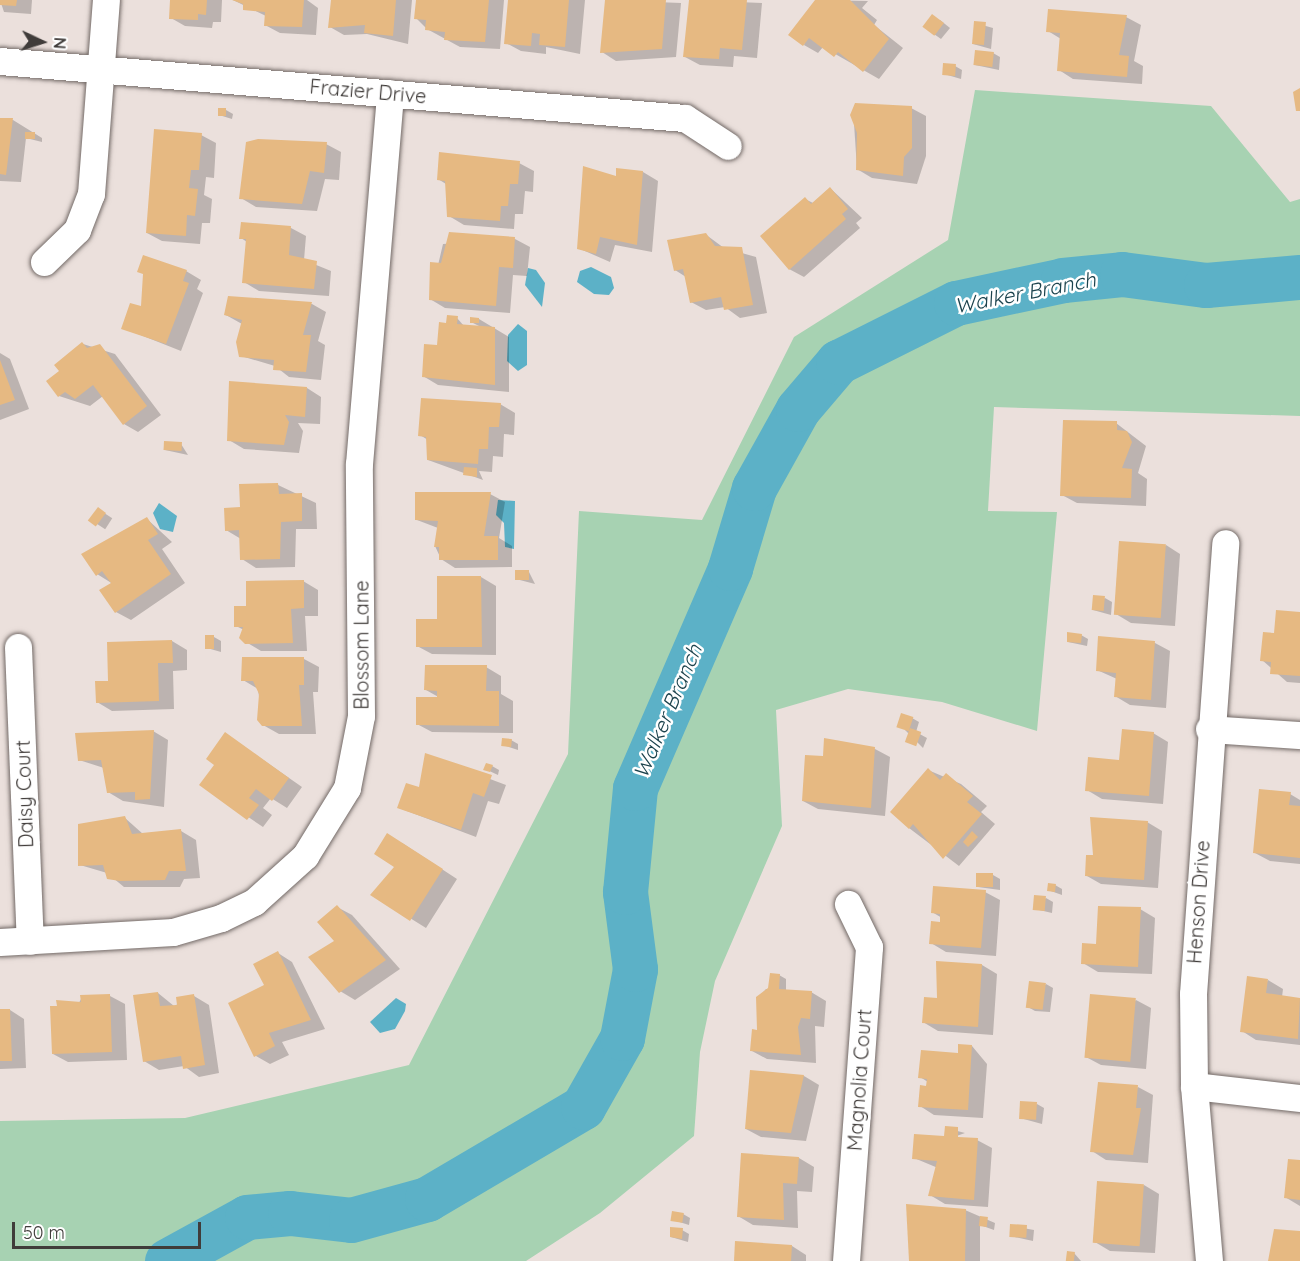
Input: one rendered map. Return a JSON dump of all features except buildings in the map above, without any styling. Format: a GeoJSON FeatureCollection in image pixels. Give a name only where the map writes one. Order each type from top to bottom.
{"type":"FeatureCollection","features":[{"type":"Feature","properties":{"kind":"street"},"geometry":{"type":"LineString","coordinates":[[44,262],[77,230],[91,194],[106,0]]}},
{"type":"Feature","properties":{"kind":"street","name":"Frazier Drive"},"geometry":{"type":"LineString","coordinates":[[0,61],[685,118],[728,146]]}},
{"type":"Feature","properties":{"kind":"street","name":"Blossom Lane"},"geometry":{"type":"LineString","coordinates":[[0,942],[173,932],[229,914],[254,902],[305,856],[347,788],[361,716],[360,464],[390,93]]}},
{"type":"Feature","properties":{"kind":"street","name":"Henson Drive"},"geometry":{"type":"LineString","coordinates":[[1209,1261],[1194,1086],[1193,994],[1209,729],[1225,543]]}},
{"type":"Feature","properties":{"kind":"street","name":"Daisy Court"},"geometry":{"type":"LineString","coordinates":[[18,646],[30,941]]}},
{"type":"Feature","properties":{"kind":"street"},"geometry":{"type":"LineString","coordinates":[[1209,729],[1300,735]]}},
{"type":"Feature","properties":{"kind":"street","name":"Magnolia Court"},"geometry":{"type":"LineString","coordinates":[[846,1261],[869,947],[848,904]]}},
{"type":"Feature","properties":{"kind":"street"},"geometry":{"type":"LineString","coordinates":[[1194,1086],[1300,1098]]}},
{"type":"Feature","properties":{"kind":"green space"},"geometry":{"type":"Polygon","coordinates":[[[975,90],[1211,106],[1290,202],[1300,199],[1300,416],[994,407],[988,511],[1057,512],[1037,731],[942,702],[848,689],[776,710],[782,826],[715,981],[700,1052],[694,1136],[600,1213],[526,1261],[0,1261],[0,1121],[185,1118],[409,1065],[568,754],[579,511],[702,520],[794,337],[948,240],[975,90]]]}},
{"type":"Feature","properties":{"kind":"water"},"geometry":{"type":"Polygon","coordinates":[[[591,267],[611,277],[614,288],[609,295],[594,294],[577,282],[580,271],[591,267]]]}},
{"type":"Feature","properties":{"kind":"water"},"geometry":{"type":"Polygon","coordinates":[[[528,268],[536,270],[545,283],[542,307],[525,285],[528,268]]]}},
{"type":"Feature","properties":{"kind":"water"},"geometry":{"type":"Polygon","coordinates":[[[518,324],[527,331],[527,365],[518,371],[507,361],[508,335],[518,324]]]}},
{"type":"Feature","properties":{"kind":"water"},"geometry":{"type":"Polygon","coordinates":[[[498,500],[515,501],[514,549],[505,547],[504,523],[496,515],[498,500]]]}},
{"type":"Feature","properties":{"kind":"water"},"geometry":{"type":"Polygon","coordinates":[[[159,503],[177,516],[173,532],[160,529],[153,513],[159,503]]]}},
{"type":"Feature","properties":{"kind":"water"},"geometry":{"type":"Polygon","coordinates":[[[396,998],[406,1004],[405,1011],[395,1029],[380,1033],[370,1022],[396,998]]]}},
{"type":"Feature","properties":{"kind":"waterway","name":"Walker Branch"},"geometry":{"type":"LineString","coordinates":[[167,1261],[247,1217],[290,1213],[351,1220],[427,1199],[583,1107],[622,1038],[635,969],[625,892],[635,788],[730,568],[754,488],[798,409],[838,362],[956,303],[1063,280],[1122,274],[1206,285],[1300,277]]}}]}
